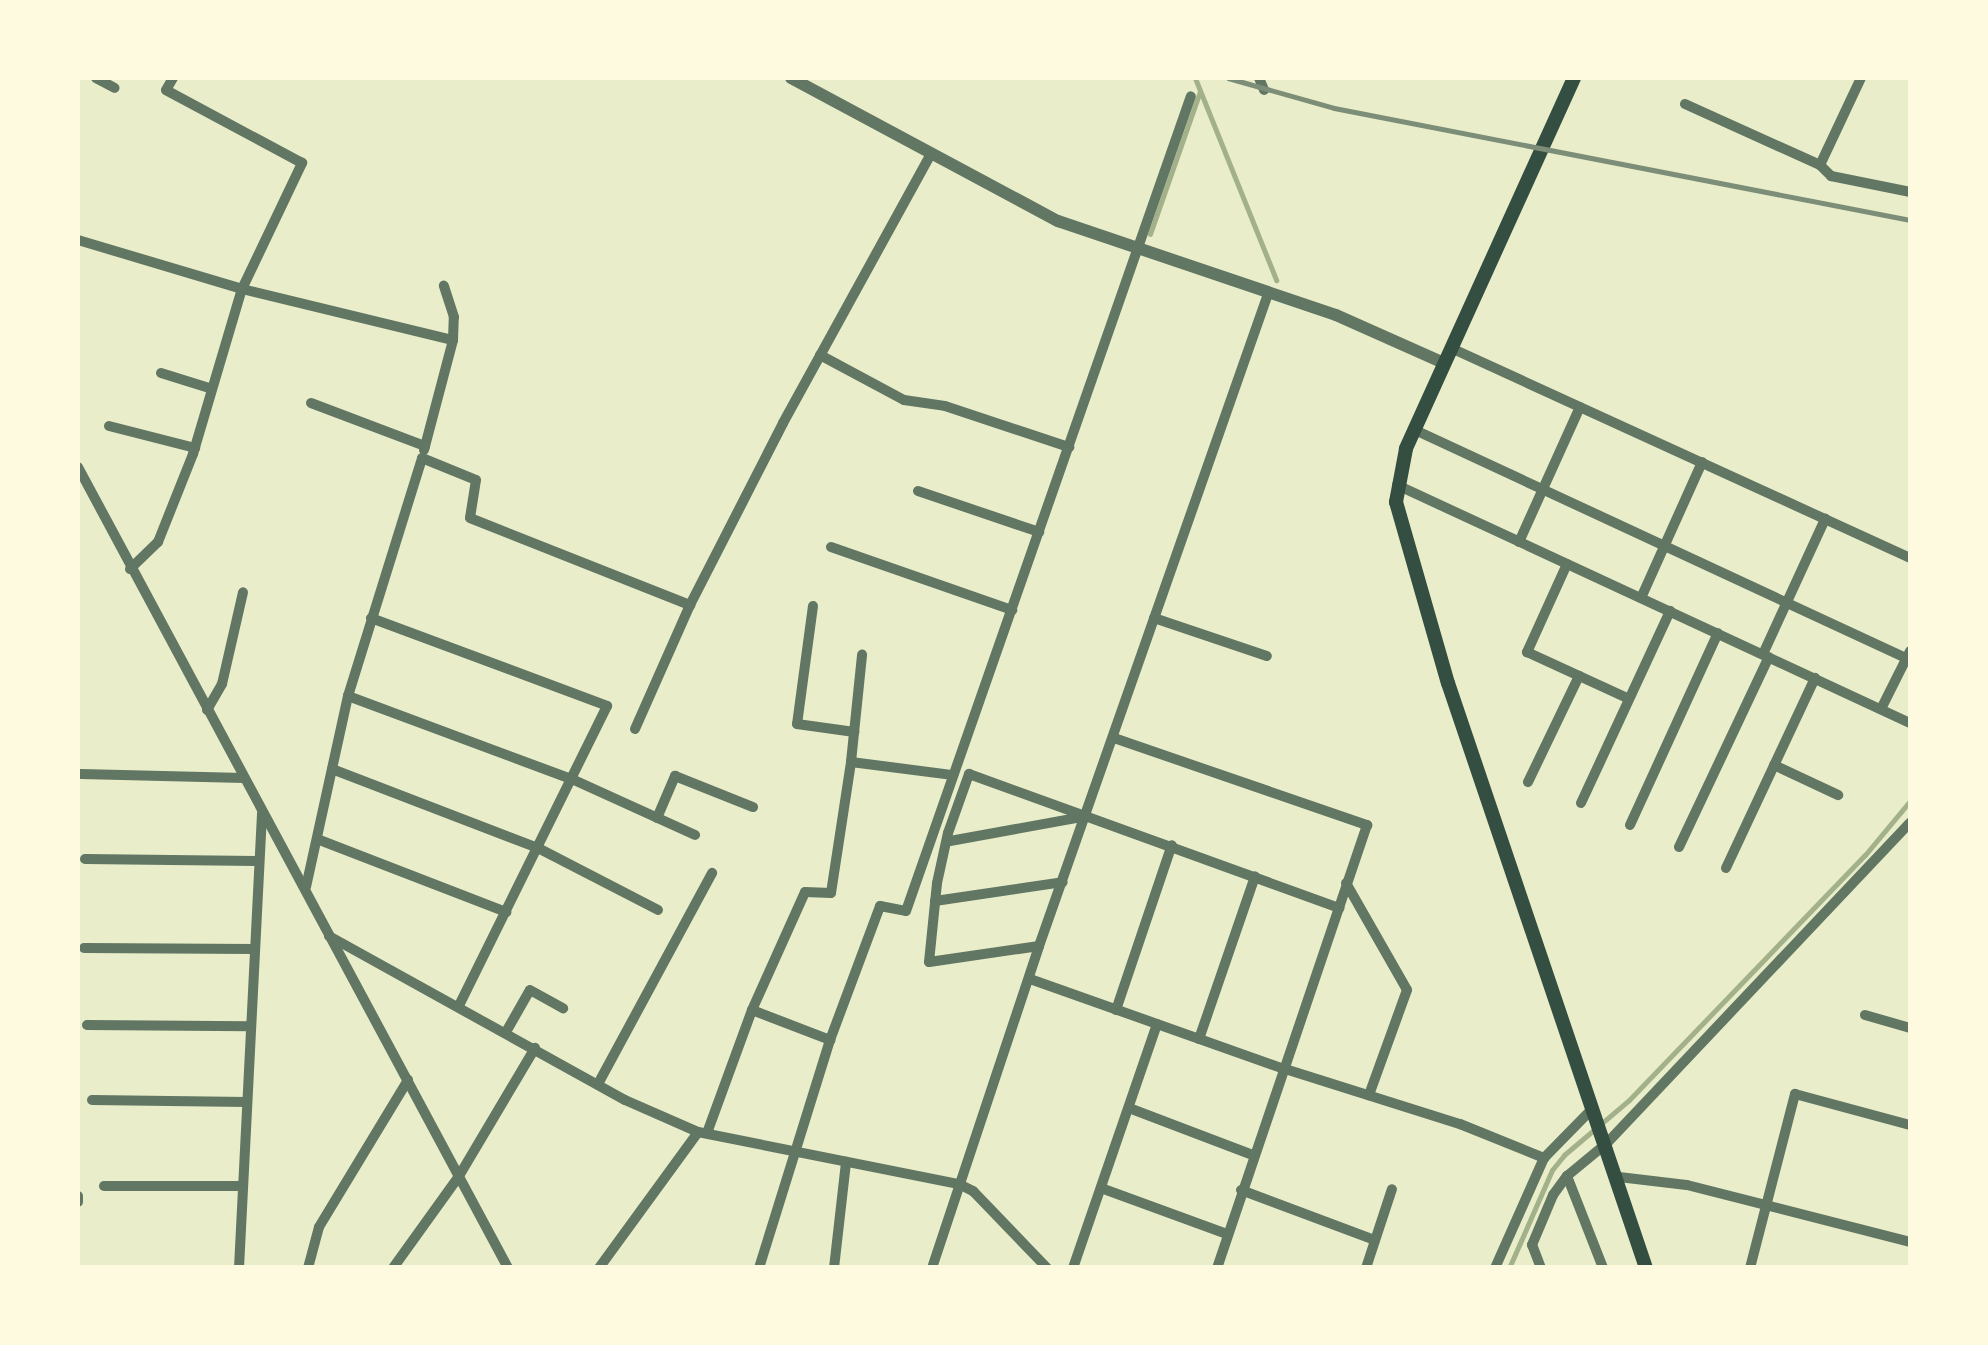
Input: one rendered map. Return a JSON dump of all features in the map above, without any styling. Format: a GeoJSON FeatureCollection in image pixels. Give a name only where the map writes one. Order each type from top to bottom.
{"type":"FeatureCollection","features":[{"type":"Feature","properties":{"kind":"main road"},"geometry":{"type":"LineString","coordinates":[[1574,78],[1414,430],[1397,485],[1399,520],[1448,683],[1619,1177],[1646,1268]]}},
{"type":"Feature","properties":{"kind":"street"},"geometry":{"type":"LineString","coordinates":[[96,78],[114,88]]}},
{"type":"Feature","properties":{"kind":"street"},"geometry":{"type":"LineString","coordinates":[[130,569],[158,542],[194,448],[242,289],[302,163],[166,90],[173,78]]}},
{"type":"Feature","properties":{"kind":"street"},"geometry":{"type":"LineString","coordinates":[[791,78],[1058,221],[1336,315],[1444,363]]}},
{"type":"Feature","properties":{"kind":"street"},"geometry":{"type":"LineString","coordinates":[[1259,78],[1264,90]]}},
{"type":"Feature","properties":{"kind":"street"},"geometry":{"type":"LineString","coordinates":[[1820,165],[1861,78]]}},
{"type":"Feature","properties":{"kind":"street"},"geometry":{"type":"LineString","coordinates":[[759,1268],[830,1040],[880,906],[906,910],[1191,96]]}},
{"type":"Feature","properties":{"kind":"street"},"geometry":{"type":"LineString","coordinates":[[1685,104],[1820,165],[1831,176],[1910,192]]}},
{"type":"Feature","properties":{"kind":"street"},"geometry":{"type":"LineString","coordinates":[[635,730],[690,605],[820,355],[932,154]]}},
{"type":"Feature","properties":{"kind":"street"},"geometry":{"type":"LineString","coordinates":[[78,240],[242,289],[454,340]]}},
{"type":"Feature","properties":{"kind":"street"},"geometry":{"type":"LineString","coordinates":[[306,888],[348,696],[424,452],[454,340],[454,317],[444,286]]}},
{"type":"Feature","properties":{"kind":"street"},"geometry":{"type":"LineString","coordinates":[[932,1268],[1039,946],[1088,816],[1268,294]]}},
{"type":"Feature","properties":{"kind":"street"},"geometry":{"type":"LineString","coordinates":[[1451,348],[1910,558]]}},
{"type":"Feature","properties":{"kind":"street"},"geometry":{"type":"LineString","coordinates":[[820,355],[904,400],[945,406],[1068,447]]}},
{"type":"Feature","properties":{"kind":"street"},"geometry":{"type":"LineString","coordinates":[[162,373],[212,389]]}},
{"type":"Feature","properties":{"kind":"street"},"geometry":{"type":"LineString","coordinates":[[311,404],[424,452],[476,480],[470,518],[690,605]]}},
{"type":"Feature","properties":{"kind":"street"},"geometry":{"type":"LineString","coordinates":[[1519,542],[1580,407]]}},
{"type":"Feature","properties":{"kind":"street"},"geometry":{"type":"LineString","coordinates":[[109,426],[194,448]]}},
{"type":"Feature","properties":{"kind":"street"},"geometry":{"type":"LineString","coordinates":[[1414,430],[1909,657],[1881,709]]}},
{"type":"Feature","properties":{"kind":"street"},"geometry":{"type":"LineString","coordinates":[[1641,598],[1702,462]]}},
{"type":"Feature","properties":{"kind":"street"},"geometry":{"type":"LineString","coordinates":[[79,478],[306,888],[328,936],[506,1266]]}},
{"type":"Feature","properties":{"kind":"street"},"geometry":{"type":"LineString","coordinates":[[1397,485],[1910,723]]}},
{"type":"Feature","properties":{"kind":"street"},"geometry":{"type":"LineString","coordinates":[[918,491],[1039,532]]}},
{"type":"Feature","properties":{"kind":"street"},"geometry":{"type":"LineString","coordinates":[[1680,847],[1825,519]]}},
{"type":"Feature","properties":{"kind":"street"},"geometry":{"type":"LineString","coordinates":[[832,547],[1012,610]]}},
{"type":"Feature","properties":{"kind":"street"},"geometry":{"type":"LineString","coordinates":[[1567,564],[1527,652],[1629,699]]}},
{"type":"Feature","properties":{"kind":"street"},"geometry":{"type":"LineString","coordinates":[[207,710],[222,684],[243,592]]}},
{"type":"Feature","properties":{"kind":"street"},"geometry":{"type":"LineString","coordinates":[[813,606],[797,724],[854,732]]}},
{"type":"Feature","properties":{"kind":"street"},"geometry":{"type":"LineString","coordinates":[[1581,804],[1670,611]]}},
{"type":"Feature","properties":{"kind":"street"},"geometry":{"type":"LineString","coordinates":[[371,618],[607,706],[574,780],[459,1006]]}},
{"type":"Feature","properties":{"kind":"street"},"geometry":{"type":"LineString","coordinates":[[1154,618],[1267,656]]}},
{"type":"Feature","properties":{"kind":"street"},"geometry":{"type":"LineString","coordinates":[[1630,825],[1718,633]]}},
{"type":"Feature","properties":{"kind":"street"},"geometry":{"type":"LineString","coordinates":[[605,1265],[702,1132],[805,892],[831,894],[862,655]]}},
{"type":"Feature","properties":{"kind":"street"},"geometry":{"type":"LineString","coordinates":[[1528,782],[1579,676]]}},
{"type":"Feature","properties":{"kind":"street"},"geometry":{"type":"LineString","coordinates":[[1726,868],[1815,678]]}},
{"type":"Feature","properties":{"kind":"street"},"geometry":{"type":"LineString","coordinates":[[348,696],[574,780],[695,835]]}},
{"type":"Feature","properties":{"kind":"street"},"geometry":{"type":"LineString","coordinates":[[1114,738],[1366,825],[1217,1268]]}},
{"type":"Feature","properties":{"kind":"street"},"geometry":{"type":"LineString","coordinates":[[851,762],[969,774],[1340,908]]}},
{"type":"Feature","properties":{"kind":"street"},"geometry":{"type":"LineString","coordinates":[[1774,766],[1838,795]]}},
{"type":"Feature","properties":{"kind":"street"},"geometry":{"type":"LineString","coordinates":[[332,769],[538,848],[658,910]]}},
{"type":"Feature","properties":{"kind":"street"},"geometry":{"type":"LineString","coordinates":[[80,774],[244,778]]}},
{"type":"Feature","properties":{"kind":"street"},"geometry":{"type":"LineString","coordinates":[[969,774],[948,833],[950,841],[936,902],[930,962],[1039,946]]}},
{"type":"Feature","properties":{"kind":"street"},"geometry":{"type":"LineString","coordinates":[[657,818],[675,776],[752,807]]}},
{"type":"Feature","properties":{"kind":"street"},"geometry":{"type":"LineString","coordinates":[[239,1268],[262,813]]}},
{"type":"Feature","properties":{"kind":"street"},"geometry":{"type":"LineString","coordinates":[[950,841],[1088,816]]}},
{"type":"Feature","properties":{"kind":"street"},"geometry":{"type":"LineString","coordinates":[[1540,1268],[1532,1245],[1553,1195],[1567,1176],[1910,823]]}},
{"type":"Feature","properties":{"kind":"street"},"geometry":{"type":"LineString","coordinates":[[316,839],[506,912]]}},
{"type":"Feature","properties":{"kind":"street"},"geometry":{"type":"LineString","coordinates":[[1116,1010],[1172,845]]}},
{"type":"Feature","properties":{"kind":"street"},"geometry":{"type":"LineString","coordinates":[[84,859],[259,861]]}},
{"type":"Feature","properties":{"kind":"street"},"geometry":{"type":"LineString","coordinates":[[598,1084],[712,873]]}},
{"type":"Feature","properties":{"kind":"street"},"geometry":{"type":"LineString","coordinates":[[1199,1039],[1255,876]]}},
{"type":"Feature","properties":{"kind":"street"},"geometry":{"type":"LineString","coordinates":[[936,902],[1063,882]]}},
{"type":"Feature","properties":{"kind":"street"},"geometry":{"type":"LineString","coordinates":[[1346,883],[1407,990],[1369,1096]]}},
{"type":"Feature","properties":{"kind":"street"},"geometry":{"type":"LineString","coordinates":[[328,936],[598,1084],[702,1132],[959,1184],[973,1191],[1047,1268]]}},
{"type":"Feature","properties":{"kind":"street"},"geometry":{"type":"LineString","coordinates":[[84,948],[253,950]]}},
{"type":"Feature","properties":{"kind":"street"},"geometry":{"type":"LineString","coordinates":[[1030,979],[1282,1068],[1460,1124],[1544,1158]]}},
{"type":"Feature","properties":{"kind":"street"},"geometry":{"type":"LineString","coordinates":[[506,1032],[530,990],[563,1008]]}},
{"type":"Feature","properties":{"kind":"street"},"geometry":{"type":"LineString","coordinates":[[752,1010],[830,1040]]}},
{"type":"Feature","properties":{"kind":"street"},"geometry":{"type":"LineString","coordinates":[[1864,1015],[1910,1028]]}},
{"type":"Feature","properties":{"kind":"street"},"geometry":{"type":"LineString","coordinates":[[1073,1268],[1157,1024]]}},
{"type":"Feature","properties":{"kind":"street"},"geometry":{"type":"LineString","coordinates":[[88,1025],[250,1026]]}},
{"type":"Feature","properties":{"kind":"street"},"geometry":{"type":"LineString","coordinates":[[393,1268],[459,1176],[535,1048]]}},
{"type":"Feature","properties":{"kind":"street"},"geometry":{"type":"LineString","coordinates":[[308,1268],[320,1228],[408,1080]]}},
{"type":"Feature","properties":{"kind":"street"},"geometry":{"type":"LineString","coordinates":[[1750,1268],[1795,1094],[1910,1125]]}},
{"type":"Feature","properties":{"kind":"street"},"geometry":{"type":"LineString","coordinates":[[92,1100],[247,1102]]}},
{"type":"Feature","properties":{"kind":"street"},"geometry":{"type":"LineString","coordinates":[[1128,1108],[1253,1155]]}},
{"type":"Feature","properties":{"kind":"street"},"geometry":{"type":"LineString","coordinates":[[1495,1268],[1544,1158],[1594,1108]]}},
{"type":"Feature","properties":{"kind":"street"},"geometry":{"type":"LineString","coordinates":[[834,1268],[846,1162]]}},
{"type":"Feature","properties":{"kind":"street"},"geometry":{"type":"LineString","coordinates":[[1567,1176],[1603,1268]]}},
{"type":"Feature","properties":{"kind":"street"},"geometry":{"type":"LineString","coordinates":[[1619,1177],[1687,1185],[1910,1242]]}},
{"type":"Feature","properties":{"kind":"street"},"geometry":{"type":"LineString","coordinates":[[104,1186],[244,1186]]}},
{"type":"Feature","properties":{"kind":"street"},"geometry":{"type":"LineString","coordinates":[[1102,1188],[1227,1234]]}},
{"type":"Feature","properties":{"kind":"street"},"geometry":{"type":"LineString","coordinates":[[1242,1190],[1375,1240]]}},
{"type":"Feature","properties":{"kind":"street"},"geometry":{"type":"LineString","coordinates":[[1366,1268],[1392,1190]]}},
{"type":"Feature","properties":{"kind":"waterway"},"geometry":{"type":"LineString","coordinates":[[1195,78],[1276,280]]}},
{"type":"Feature","properties":{"kind":"waterway"},"geometry":{"type":"LineString","coordinates":[[1150,234],[1200,91]]}},
{"type":"Feature","properties":{"kind":"waterway"},"geometry":{"type":"LineString","coordinates":[[1509,1268],[1552,1170],[1564,1155],[1629,1100],[1865,855],[1910,801]]}},
{"type":"Feature","properties":{"kind":"railway"},"geometry":{"type":"LineString","coordinates":[[1228,78],[1334,108],[1910,220]]}}]}
